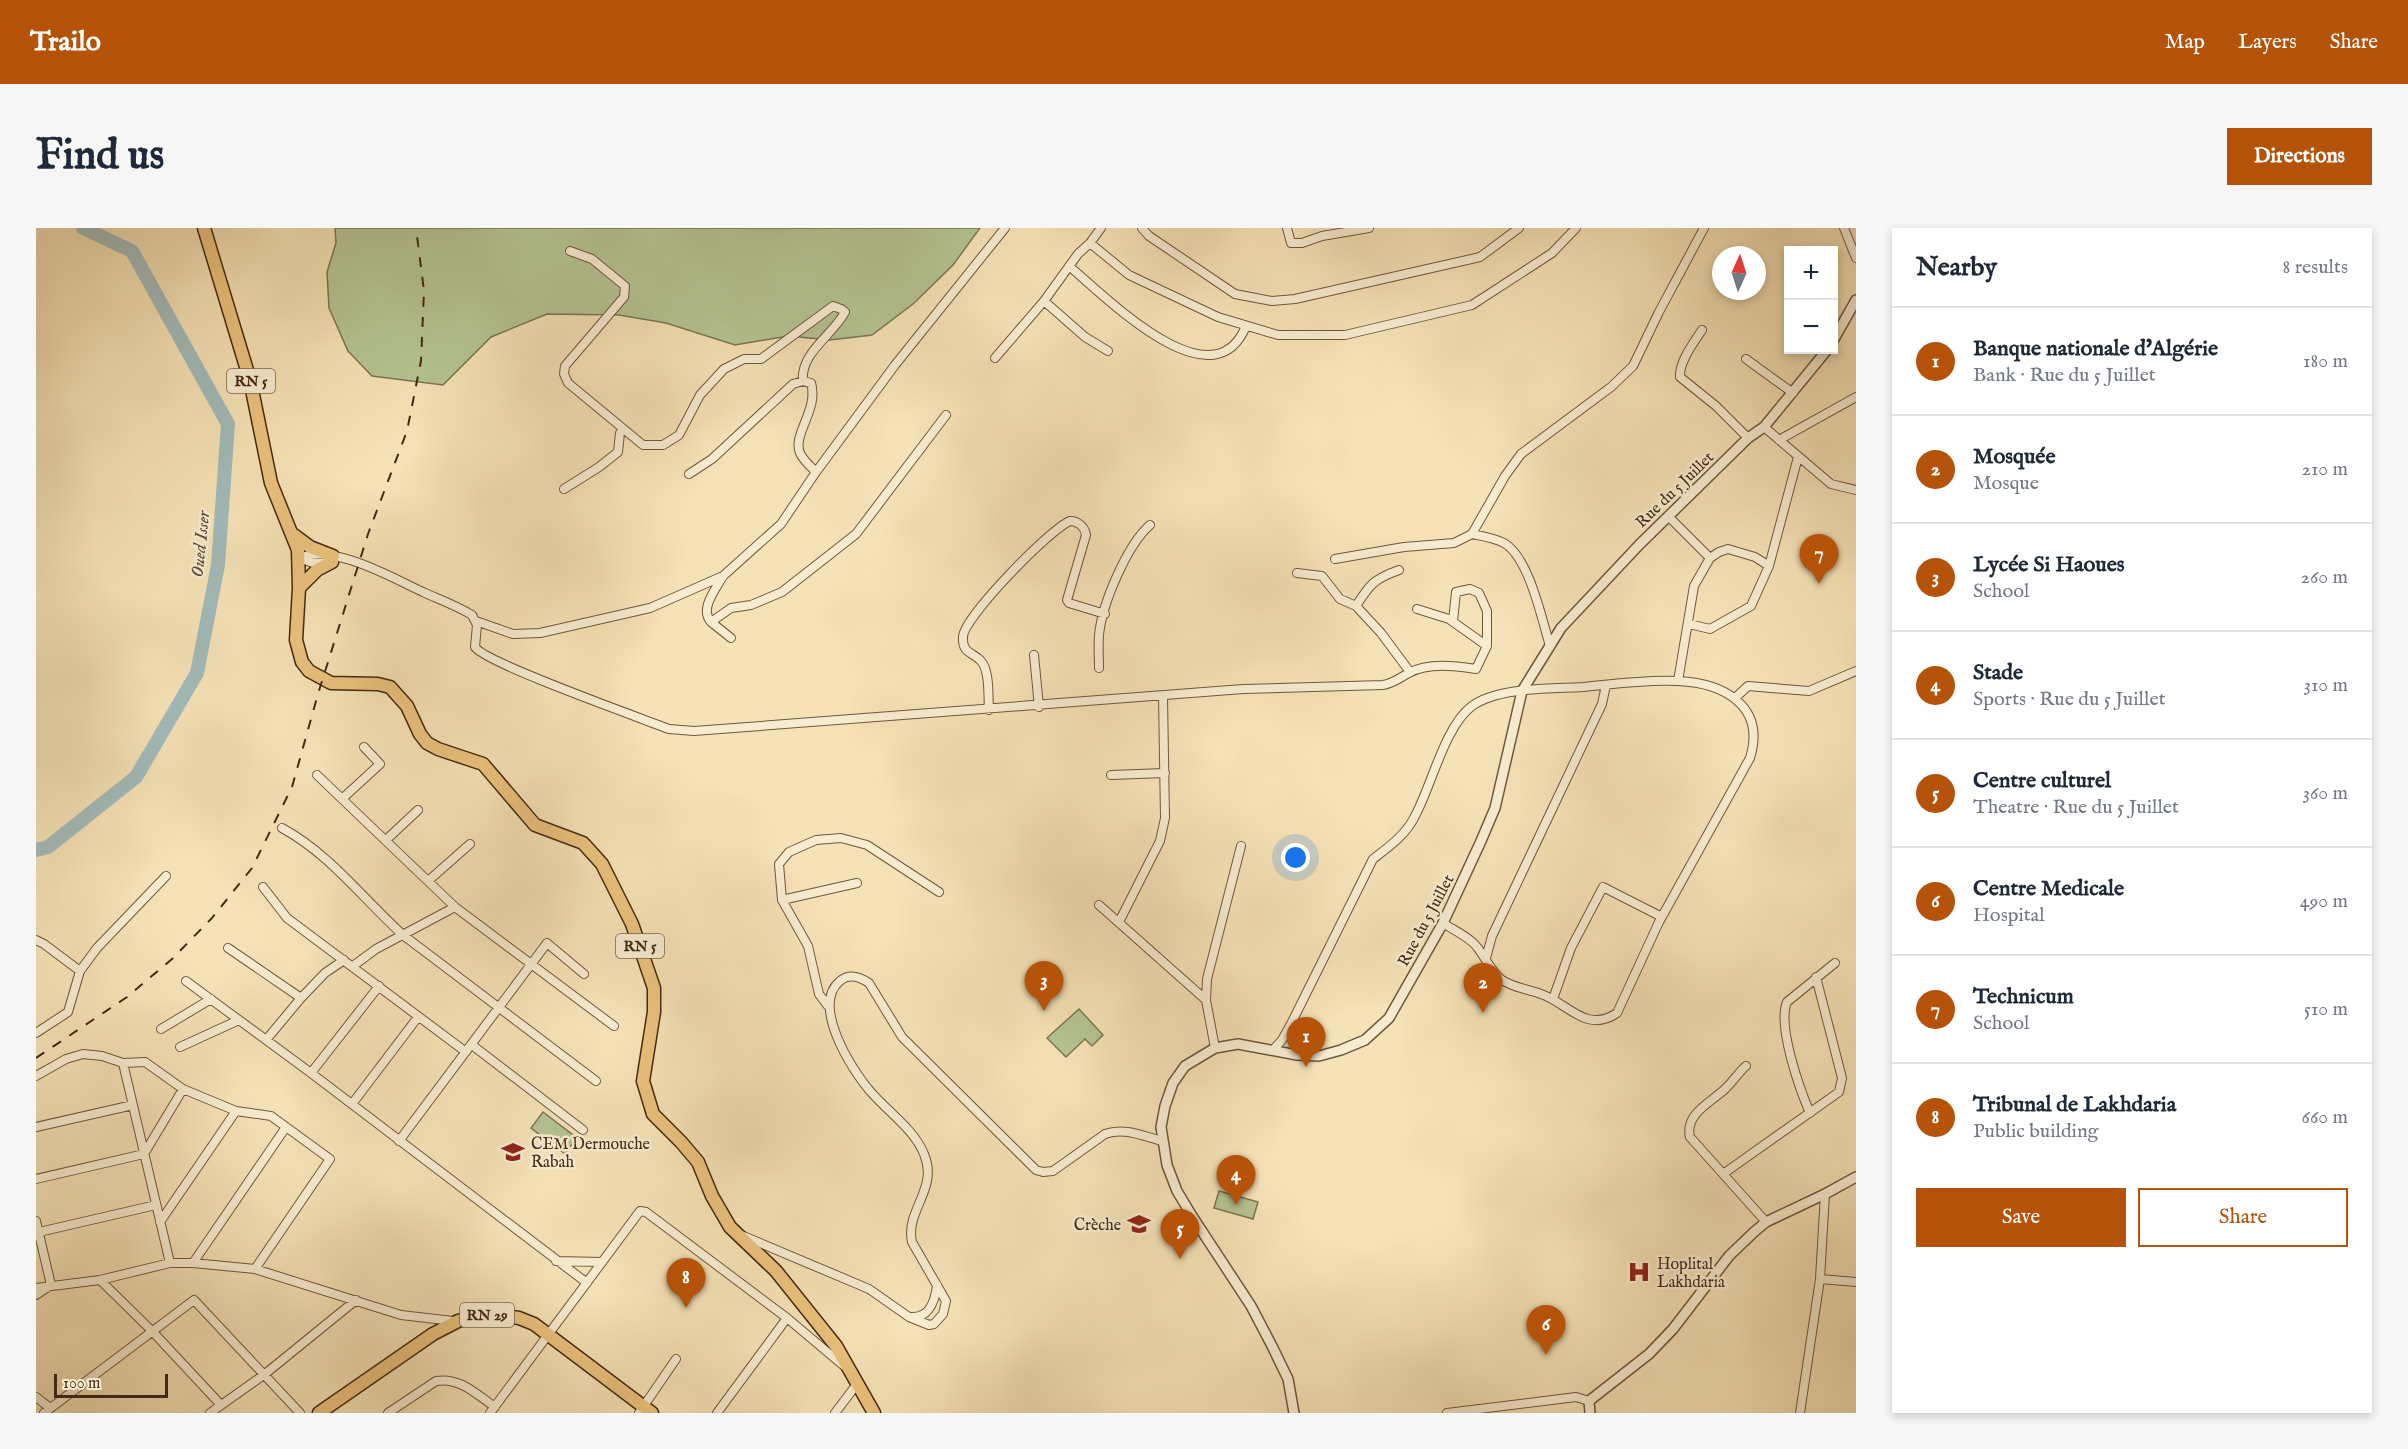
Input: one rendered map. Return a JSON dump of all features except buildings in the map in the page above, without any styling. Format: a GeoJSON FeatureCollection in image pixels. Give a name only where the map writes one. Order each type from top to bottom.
{"type":"FeatureCollection","features":[{"type":"Feature","properties":{"kind":"main road","name":"RN 5"},"geometry":{"type":"LineString","coordinates":[[204,228],[250,380],[271,483],[294,535],[299,558],[296,640],[302,662],[309,671],[331,682],[378,684],[390,687],[407,706],[420,734],[427,742],[443,752],[483,764],[535,825],[583,843],[602,864],[632,924],[654,988],[654,1012],[643,1081],[653,1114],[698,1162],[712,1196],[730,1227],[776,1271],[806,1305],[836,1346],[874,1413]]}},
{"type":"Feature","properties":{"kind":"main road"},"geometry":{"type":"LineString","coordinates":[[294,535],[310,547],[333,559],[317,570],[299,588]]}},
{"type":"Feature","properties":{"kind":"main road","name":"RN 29"},"geometry":{"type":"LineString","coordinates":[[320,1413],[433,1334],[458,1321],[482,1315],[500,1315],[526,1321],[549,1335],[645,1411]]}},
{"type":"Feature","properties":{"kind":"street"},"geometry":{"type":"LineString","coordinates":[[299,558],[313,563],[333,559],[366,565],[468,613],[476,621],[513,634],[531,634],[650,608],[723,576],[782,524],[816,472],[896,365],[1005,228]]}},
{"type":"Feature","properties":{"kind":"street"},"geometry":{"type":"LineString","coordinates":[[995,358],[1044,301],[1069,266],[1101,228]]}},
{"type":"Feature","properties":{"kind":"street"},"geometry":{"type":"LineString","coordinates":[[1142,228],[1149,236],[1235,294],[1272,301],[1295,299],[1480,257],[1519,228]]}},
{"type":"Feature","properties":{"kind":"street"},"geometry":{"type":"LineString","coordinates":[[1287,228],[1291,243],[1302,243],[1321,232],[1369,228]]}},
{"type":"Feature","properties":{"kind":"street"},"geometry":{"type":"LineString","coordinates":[[1090,243],[1129,275],[1218,317],[1278,335],[1345,335],[1472,305],[1552,253],[1576,228]]}},
{"type":"Feature","properties":{"kind":"street"},"geometry":{"type":"LineString","coordinates":[[1335,560],[1404,547],[1454,543],[1472,534],[1505,476],[1521,454],[1611,387],[1633,366],[1704,228]]}},
{"type":"Feature","properties":{"kind":"street"},"geometry":{"type":"LineString","coordinates":[[1844,228],[1856,258]]}},
{"type":"Feature","properties":{"kind":"street"},"geometry":{"type":"LineString","coordinates":[[570,251],[592,259],[625,286],[624,297],[577,355],[565,366],[564,374],[568,383],[643,445],[663,445],[679,435],[700,395],[724,369],[744,359],[761,359],[833,306],[842,309],[844,312],[840,321],[809,357],[802,372],[803,381]]}},
{"type":"Feature","properties":{"kind":"street"},"geometry":{"type":"LineString","coordinates":[[1069,266],[1135,322],[1183,350],[1198,356],[1221,353],[1234,347],[1246,326]]}},
{"type":"Feature","properties":{"kind":"street"},"geometry":{"type":"LineString","coordinates":[[1838,331],[1856,300]]}},
{"type":"Feature","properties":{"kind":"street"},"geometry":{"type":"LineString","coordinates":[[1044,301],[1085,337],[1108,351]]}},
{"type":"Feature","properties":{"kind":"street"},"geometry":{"type":"LineString","coordinates":[[1702,330],[1687,355],[1680,377],[1716,406],[1748,438]]}},
{"type":"Feature","properties":{"kind":"street","name":"Rue du 5 Juillet"},"geometry":{"type":"LineString","coordinates":[[1294,1413],[1288,1379],[1251,1306],[1177,1191],[1162,1141],[1165,1106],[1173,1083],[1185,1066],[1215,1048],[1238,1044],[1297,1055],[1319,1056],[1365,1040],[1389,1017],[1443,923],[1495,808],[1522,691],[1561,628],[1668,516],[1748,438],[1764,427],[1824,354]]}},
{"type":"Feature","properties":{"kind":"street"},"geometry":{"type":"LineString","coordinates":[[1746,359],[1792,393]]}},
{"type":"Feature","properties":{"kind":"street"},"geometry":{"type":"LineString","coordinates":[[689,474],[712,459],[793,384],[803,381],[811,383],[814,395],[798,442],[800,454],[816,472]]}},
{"type":"Feature","properties":{"kind":"street"},"geometry":{"type":"LineString","coordinates":[[1779,440],[1856,397]]}},
{"type":"Feature","properties":{"kind":"street"},"geometry":{"type":"LineString","coordinates":[[711,622],[731,608],[751,605],[782,591],[856,534],[946,415]]}},
{"type":"Feature","properties":{"kind":"street"},"geometry":{"type":"LineString","coordinates":[[1764,427],[1831,484],[1856,490]]}},
{"type":"Feature","properties":{"kind":"street"},"geometry":{"type":"LineString","coordinates":[[564,489],[591,473],[618,452],[620,433],[624,430]]}},
{"type":"Feature","properties":{"kind":"street"},"geometry":{"type":"LineString","coordinates":[[1689,624],[1710,629],[1751,606],[1769,566],[1798,457]]}},
{"type":"Feature","properties":{"kind":"street"},"geometry":{"type":"LineString","coordinates":[[1668,516],[1710,558]]}},
{"type":"Feature","properties":{"kind":"street"},"geometry":{"type":"LineString","coordinates":[[989,710],[985,668],[981,661],[966,650],[963,639],[964,629],[976,612],[1032,551],[1056,529],[1070,521],[1086,530],[1086,535],[1067,600],[1069,603],[1105,614]]}},
{"type":"Feature","properties":{"kind":"street"},"geometry":{"type":"LineString","coordinates":[[1099,668],[1099,636],[1115,580],[1128,552],[1150,525]]}},
{"type":"Feature","properties":{"kind":"street"},"geometry":{"type":"LineString","coordinates":[[1472,534],[1504,543],[1510,548],[1534,589],[1550,646]]}},
{"type":"Feature","properties":{"kind":"street"},"geometry":{"type":"LineString","coordinates":[[1678,681],[1694,586],[1710,558],[1728,549],[1746,554],[1769,566]]}},
{"type":"Feature","properties":{"kind":"street"},"geometry":{"type":"LineString","coordinates":[[1356,606],[1369,585],[1377,578],[1399,570]]}},
{"type":"Feature","properties":{"kind":"street"},"geometry":{"type":"LineString","coordinates":[[1297,573],[1322,576],[1340,599],[1356,606],[1381,633],[1410,672]]}},
{"type":"Feature","properties":{"kind":"street"},"geometry":{"type":"LineString","coordinates":[[723,576],[705,610],[706,617],[731,638]]}},
{"type":"Feature","properties":{"kind":"street"},"geometry":{"type":"LineString","coordinates":[[476,621],[474,643],[481,654],[526,674],[669,729],[694,731],[1243,689],[1383,685],[1395,682],[1410,672],[1454,666],[1476,669],[1487,646],[1487,611],[1479,594],[1470,589],[1456,592],[1453,621]]}},
{"type":"Feature","properties":{"kind":"street"},"geometry":{"type":"LineString","coordinates":[[1417,609],[1453,621],[1487,646]]}},
{"type":"Feature","properties":{"kind":"street"},"geometry":{"type":"LineString","coordinates":[[1034,655],[1039,706]]}},
{"type":"Feature","properties":{"kind":"street"},"geometry":{"type":"LineString","coordinates":[[1735,698],[1748,687],[1809,692],[1856,671]]}},
{"type":"Feature","properties":{"kind":"street"},"geometry":{"type":"LineString","coordinates":[[1273,1050],[1291,1024],[1373,859],[1397,840],[1416,815],[1454,727],[1465,712],[1482,700],[1522,691],[1678,681],[1713,687],[1735,698],[1749,713],[1754,727],[1755,741],[1750,758],[1662,917],[1617,1013],[1598,1021],[1585,1019],[1553,999],[1511,985],[1492,972],[1477,945],[1443,923]]}},
{"type":"Feature","properties":{"kind":"street"},"geometry":{"type":"LineString","coordinates":[[1486,958],[1492,936],[1602,704],[1606,685]]}},
{"type":"Feature","properties":{"kind":"street"},"geometry":{"type":"LineString","coordinates":[[1119,922],[1160,841],[1165,818],[1163,696]]}},
{"type":"Feature","properties":{"kind":"street"},"geometry":{"type":"LineString","coordinates":[[344,798],[380,764],[364,747]]}},
{"type":"Feature","properties":{"kind":"street"},"geometry":{"type":"LineString","coordinates":[[1111,775],[1165,772]]}},
{"type":"Feature","properties":{"kind":"street"},"geometry":{"type":"LineString","coordinates":[[317,775],[344,798],[455,907],[614,1026]]}},
{"type":"Feature","properties":{"kind":"street"},"geometry":{"type":"LineString","coordinates":[[386,840],[418,810]]}},
{"type":"Feature","properties":{"kind":"street"},"geometry":{"type":"LineString","coordinates":[[282,828],[320,852],[403,935],[596,1081]]}},
{"type":"Feature","properties":{"kind":"street"},"geometry":{"type":"LineString","coordinates":[[736,1233],[869,1289],[923,1324],[934,1324],[943,1314],[946,1301],[912,1242],[910,1232],[929,1178],[924,1152],[912,1135],[867,1089],[849,1061],[836,1033],[828,1006],[819,994],[808,946],[782,900],[779,864],[789,852],[816,840],[841,838],[867,845],[939,892]]}},
{"type":"Feature","properties":{"kind":"street"},"geometry":{"type":"LineString","coordinates":[[428,881],[470,844]]}},
{"type":"Feature","properties":{"kind":"street"},"geometry":{"type":"LineString","coordinates":[[1215,1048],[1206,1000],[1208,979],[1241,846]]}},
{"type":"Feature","properties":{"kind":"street"},"geometry":{"type":"LineString","coordinates":[[36,1033],[68,1012],[80,971],[97,948],[166,876]]}},
{"type":"Feature","properties":{"kind":"street"},"geometry":{"type":"LineString","coordinates":[[782,900],[800,894],[857,883]]}},
{"type":"Feature","properties":{"kind":"street"},"geometry":{"type":"LineString","coordinates":[[263,887],[287,918],[466,1052]]}},
{"type":"Feature","properties":{"kind":"street"},"geometry":{"type":"LineString","coordinates":[[1553,999],[1571,948],[1603,887],[1662,917]]}},
{"type":"Feature","properties":{"kind":"street"},"geometry":{"type":"LineString","coordinates":[[1099,905],[1206,1000]]}},
{"type":"Feature","properties":{"kind":"street"},"geometry":{"type":"LineString","coordinates":[[353,966],[376,949],[455,907]]}},
{"type":"Feature","properties":{"kind":"street"},"geometry":{"type":"LineString","coordinates":[[36,940],[80,971]]}},
{"type":"Feature","properties":{"kind":"street"},"geometry":{"type":"LineString","coordinates":[[399,1141],[547,943],[584,974]]}},
{"type":"Feature","properties":{"kind":"street"},"geometry":{"type":"LineString","coordinates":[[228,948],[301,998]]}},
{"type":"Feature","properties":{"kind":"street"},"geometry":{"type":"LineString","coordinates":[[266,1040],[325,973],[344,960]]}},
{"type":"Feature","properties":{"kind":"street"},"geometry":{"type":"LineString","coordinates":[[1810,1113],[1797,1082],[1785,1025],[1785,1006],[1816,976],[1826,972],[1835,963]]}},
{"type":"Feature","properties":{"kind":"street"},"geometry":{"type":"LineString","coordinates":[[828,1006],[835,985],[843,978],[853,976],[869,983],[902,1037],[1036,1170],[1053,1172],[1105,1134],[1114,1131],[1123,1131],[1162,1141]]}},
{"type":"Feature","properties":{"kind":"street"},"geometry":{"type":"LineString","coordinates":[[1723,1174],[1839,1092],[1842,1087],[1842,1078],[1816,976]]}},
{"type":"Feature","properties":{"kind":"street"},"geometry":{"type":"LineString","coordinates":[[186,981],[587,1283]]}},
{"type":"Feature","properties":{"kind":"street"},"geometry":{"type":"LineString","coordinates":[[311,1073],[379,986]]}},
{"type":"Feature","properties":{"kind":"street"},"geometry":{"type":"LineString","coordinates":[[161,1029],[211,999]]}},
{"type":"Feature","properties":{"kind":"street"},"geometry":{"type":"LineString","coordinates":[[352,1104],[418,1017]]}},
{"type":"Feature","properties":{"kind":"street"},"geometry":{"type":"LineString","coordinates":[[180,1047],[239,1020]]}},
{"type":"Feature","properties":{"kind":"street"},"geometry":{"type":"LineString","coordinates":[[472,1045],[583,1130]]}},
{"type":"Feature","properties":{"kind":"street"},"geometry":{"type":"LineString","coordinates":[[36,1076],[66,1059],[83,1054],[102,1056],[123,1063],[145,1062],[183,1089],[236,1111],[271,1116],[330,1159],[255,1269]]}},
{"type":"Feature","properties":{"kind":"street"},"geometry":{"type":"LineString","coordinates":[[123,1063],[170,1263]]}},
{"type":"Feature","properties":{"kind":"street"},"geometry":{"type":"LineString","coordinates":[[1746,1066],[1727,1088],[1699,1110],[1689,1131],[1690,1137],[1766,1222]]}},
{"type":"Feature","properties":{"kind":"street"},"geometry":{"type":"LineString","coordinates":[[36,1179],[144,1154],[183,1089]]}},
{"type":"Feature","properties":{"kind":"street"},"geometry":{"type":"LineString","coordinates":[[36,1127],[133,1105]]}},
{"type":"Feature","properties":{"kind":"street"},"geometry":{"type":"LineString","coordinates":[[160,1222],[236,1111]]}},
{"type":"Feature","properties":{"kind":"street"},"geometry":{"type":"LineString","coordinates":[[193,1263],[286,1127]]}},
{"type":"Feature","properties":{"kind":"street"},"geometry":{"type":"LineString","coordinates":[[1589,1401],[1649,1354],[1672,1329],[1729,1256],[1766,1222],[1856,1177]]}},
{"type":"Feature","properties":{"kind":"street"},"geometry":{"type":"LineString","coordinates":[[1800,1413],[1820,1279],[1825,1194]]}},
{"type":"Feature","properties":{"kind":"street"},"geometry":{"type":"LineString","coordinates":[[39,1232],[156,1205]]}},
{"type":"Feature","properties":{"kind":"street"},"geometry":{"type":"LineString","coordinates":[[387,1413],[436,1381],[443,1380],[466,1386],[492,1410],[636,1213],[646,1212],[787,1318],[850,1371]]}},
{"type":"Feature","properties":{"kind":"street"},"geometry":{"type":"LineString","coordinates":[[36,1221],[51,1286]]}},
{"type":"Feature","properties":{"kind":"street"},"geometry":{"type":"LineString","coordinates":[[556,1261],[602,1262]]}},
{"type":"Feature","properties":{"kind":"street"},"geometry":{"type":"LineString","coordinates":[[36,1288],[100,1280],[170,1263],[193,1263],[255,1269],[401,1315],[458,1321]]}},
{"type":"Feature","properties":{"kind":"street"},"geometry":{"type":"LineString","coordinates":[[1820,1279],[1856,1282]]}},
{"type":"Feature","properties":{"kind":"street"},"geometry":{"type":"LineString","coordinates":[[100,1280],[152,1331],[221,1405]]}},
{"type":"Feature","properties":{"kind":"street"},"geometry":{"type":"LineString","coordinates":[[909,1317],[918,1318],[925,1315],[933,1305],[938,1284]]}},
{"type":"Feature","properties":{"kind":"street"},"geometry":{"type":"LineString","coordinates":[[36,1295],[51,1286]]}},
{"type":"Feature","properties":{"kind":"street"},"geometry":{"type":"LineString","coordinates":[[36,1396],[47,1411],[194,1300],[300,1413]]}},
{"type":"Feature","properties":{"kind":"street"},"geometry":{"type":"LineString","coordinates":[[210,1413],[265,1374],[356,1300]]}},
{"type":"Feature","properties":{"kind":"street"},"geometry":{"type":"LineString","coordinates":[[717,1413],[787,1318]]}},
{"type":"Feature","properties":{"kind":"street"},"geometry":{"type":"LineString","coordinates":[[645,1411],[676,1359]]}},
{"type":"Feature","properties":{"kind":"street"},"geometry":{"type":"LineString","coordinates":[[835,1413],[857,1384]]}},
{"type":"Feature","properties":{"kind":"street"},"geometry":{"type":"LineString","coordinates":[[1447,1413],[1576,1397],[1589,1401]]}},
{"type":"Feature","properties":{"kind":"street"},"geometry":{"type":"LineString","coordinates":[[1589,1401],[1590,1413]]}},
{"type":"Feature","properties":{"kind":"green space"},"geometry":{"type":"Polygon","coordinates":[[[335,228],[980,228],[953,265],[913,304],[872,335],[830,340],[788,336],[735,345],[666,323],[619,315],[547,314],[491,337],[443,385],[372,376],[348,351],[329,308],[327,272],[336,243],[335,228]]]}},
{"type":"Feature","properties":{"kind":"green space"},"geometry":{"type":"Polygon","coordinates":[[[1079,1009],[1103,1035],[1092,1046],[1085,1039],[1066,1057],[1047,1038],[1079,1009]]]}},
{"type":"Feature","properties":{"kind":"green space"},"geometry":{"type":"Polygon","coordinates":[[[543,1112],[577,1138],[565,1154],[531,1128],[543,1112]]]}},
{"type":"Feature","properties":{"kind":"green space"},"geometry":{"type":"Polygon","coordinates":[[[1219,1191],[1258,1202],[1253,1219],[1214,1208],[1219,1191]]]}},
{"type":"Feature","properties":{"kind":"waterway","name":"Oued Isser"},"geometry":{"type":"LineString","coordinates":[[36,850],[48,847],[136,777],[197,673],[218,565],[228,424],[132,251],[83,228]]}},
{"type":"Feature","properties":{"kind":"railway"},"geometry":{"type":"LineString","coordinates":[[36,1058],[127,997],[172,959],[212,918],[252,868],[292,787],[318,694],[368,534],[407,431],[421,361],[424,291],[416,228]]}},
{"type":"Feature","properties":{"kind":"place","name":"Technicum"},"geometry":{"type":"Point","coordinates":[1819,584]}},
{"type":"Feature","properties":{"kind":"place","name":"Lycée Si Haoues"},"geometry":{"type":"Point","coordinates":[1044,1011]}},
{"type":"Feature","properties":{"kind":"place","name":"Mosquée"},"geometry":{"type":"Point","coordinates":[1483,1013]}},
{"type":"Feature","properties":{"kind":"place","name":"Banque nationale d'Algérie"},"geometry":{"type":"Point","coordinates":[1306,1067]}},
{"type":"Feature","properties":{"kind":"place","name":"CEM Dermouche Rabah"},"geometry":{"type":"Point","coordinates":[513,1152]}},
{"type":"Feature","properties":{"kind":"place","name":"Stade"},"geometry":{"type":"Point","coordinates":[1236,1205]}},
{"type":"Feature","properties":{"kind":"place","name":"Crèche"},"geometry":{"type":"Point","coordinates":[1139,1224]}},
{"type":"Feature","properties":{"kind":"place","name":"Centre culturel"},"geometry":{"type":"Point","coordinates":[1180,1259]}},
{"type":"Feature","properties":{"kind":"place","name":"Hoplital Lakhdaria"},"geometry":{"type":"Point","coordinates":[1639,1272]}},
{"type":"Feature","properties":{"kind":"place","name":"Tribunal de Lakhdaria"},"geometry":{"type":"Point","coordinates":[686,1308]}},
{"type":"Feature","properties":{"kind":"place","name":"Centre Medicale"},"geometry":{"type":"Point","coordinates":[1546,1355]}}]}
